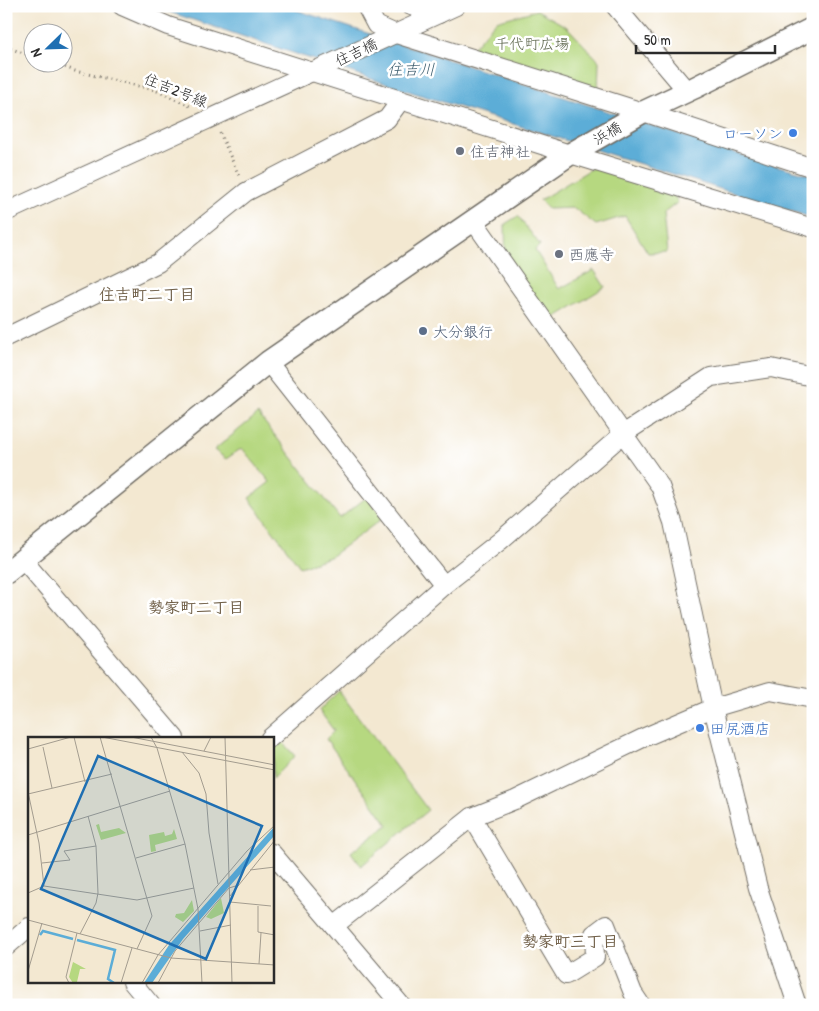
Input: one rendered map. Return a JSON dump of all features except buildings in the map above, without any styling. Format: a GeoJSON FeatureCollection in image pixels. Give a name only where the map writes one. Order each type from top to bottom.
{"type":"FeatureCollection","features":[{"type":"Feature","properties":{"kind":"street"},"geometry":{"type":"LineString","coordinates":[[122,6],[168,26],[318,70],[401,100],[813,228]]}},
{"type":"Feature","properties":{"kind":"street"},"geometry":{"type":"LineString","coordinates":[[366,6],[376,25],[393,35],[813,168]]}},
{"type":"Feature","properties":{"kind":"street"},"geometry":{"type":"LineString","coordinates":[[411,6],[439,14]]}},
{"type":"Feature","properties":{"kind":"street","name":"住吉橋"},"geometry":{"type":"LineString","coordinates":[[6,212],[456,6]]}},
{"type":"Feature","properties":{"kind":"street"},"geometry":{"type":"LineString","coordinates":[[615,6],[687,92]]}},
{"type":"Feature","properties":{"kind":"street","name":"浜橋"},"geometry":{"type":"LineString","coordinates":[[6,573],[268,362],[573,152],[641,113],[687,92],[813,28]]}},
{"type":"Feature","properties":{"kind":"street"},"geometry":{"type":"LineString","coordinates":[[6,338],[158,263],[246,192],[388,119],[401,100]]}},
{"type":"Feature","properties":{"kind":"street"},"geometry":{"type":"LineString","coordinates":[[473,220],[660,486],[673,522],[713,708],[758,888],[795,1004]]}},
{"type":"Feature","properties":{"kind":"street"},"geometry":{"type":"LineString","coordinates":[[268,362],[444,585]]}},
{"type":"Feature","properties":{"kind":"street"},"geometry":{"type":"LineString","coordinates":[[271,737],[444,585],[500,541],[623,434],[711,377],[770,368],[813,377]]}},
{"type":"Feature","properties":{"kind":"street"},"geometry":{"type":"LineString","coordinates":[[23,560],[174,737]]}},
{"type":"Feature","properties":{"kind":"street"},"geometry":{"type":"LineString","coordinates":[[334,926],[472,817],[515,800],[645,737],[713,708],[770,691],[813,699]]}},
{"type":"Feature","properties":{"kind":"street"},"geometry":{"type":"LineString","coordinates":[[472,817],[566,975],[595,957],[594,934],[606,925],[633,992],[641,1005]]}},
{"type":"Feature","properties":{"kind":"street"},"geometry":{"type":"LineString","coordinates":[[274,855],[401,1005]]}},
{"type":"Feature","properties":{"kind":"street"},"geometry":{"type":"LineString","coordinates":[[6,947],[28,928]]}},
{"type":"Feature","properties":{"kind":"street"},"geometry":{"type":"LineString","coordinates":[[134,984],[151,1005]]}},
{"type":"Feature","properties":{"kind":"path"},"geometry":{"type":"LineString","coordinates":[[6,47],[22,53]]}},
{"type":"Feature","properties":{"kind":"path","name":"住吉2号線"},"geometry":{"type":"LineString","coordinates":[[72,70],[155,90],[213,117],[246,192]]}},
{"type":"Feature","properties":{"kind":"green space","name":"千代町広場"},"geometry":{"type":"Polygon","coordinates":[[[537,10],[567,27],[599,61],[598,94],[467,54],[496,21],[537,10]]]}},
{"type":"Feature","properties":{"kind":"green space"},"geometry":{"type":"Polygon","coordinates":[[[596,166],[671,190],[678,202],[663,214],[667,252],[648,253],[625,216],[596,225],[574,208],[548,209],[540,200],[596,166]]]}},
{"type":"Feature","properties":{"kind":"green space"},"geometry":{"type":"Polygon","coordinates":[[[518,216],[540,245],[535,250],[559,289],[594,270],[605,287],[551,320],[506,265],[505,224],[518,216]]]}},
{"type":"Feature","properties":{"kind":"green space"},"geometry":{"type":"Polygon","coordinates":[[[258,414],[340,518],[367,497],[383,518],[330,557],[300,567],[249,498],[270,482],[242,448],[226,459],[214,450],[258,414]]]}},
{"type":"Feature","properties":{"kind":"green space"},"geometry":{"type":"Polygon","coordinates":[[[339,691],[428,810],[361,866],[351,852],[388,825],[326,739],[334,731],[319,710],[339,691]]]}},
{"type":"Feature","properties":{"kind":"green space"},"geometry":{"type":"Polygon","coordinates":[[[282,742],[295,756],[274,777],[274,749],[282,742]]]}},
{"type":"Feature","properties":{"kind":"water","name":"住吉川"},"geometry":{"type":"Polygon","coordinates":[[[151,6],[284,6],[766,163],[813,175],[813,218],[408,91],[151,6]]]}},
{"type":"Feature","properties":{"kind":"place","name":"ローソン"},"geometry":{"type":"Point","coordinates":[793,133]}},
{"type":"Feature","properties":{"kind":"place","name":"住吉神社"},"geometry":{"type":"Point","coordinates":[460,151]}},
{"type":"Feature","properties":{"kind":"place","name":"西應寺"},"geometry":{"type":"Point","coordinates":[559,254]}},
{"type":"Feature","properties":{"kind":"place","name":"大分銀行"},"geometry":{"type":"Point","coordinates":[423,331]}},
{"type":"Feature","properties":{"kind":"place","name":"田尻酒店"},"geometry":{"type":"Point","coordinates":[700,728]}},
{"type":"Feature","properties":{"kind":"district","name":"住吉町二丁目"},"geometry":{"type":"Point","coordinates":[147,294]}},
{"type":"Feature","properties":{"kind":"district","name":"勢家町二丁目"},"geometry":{"type":"Point","coordinates":[196,607]}},
{"type":"Feature","properties":{"kind":"district","name":"勢家町三丁目"},"geometry":{"type":"Point","coordinates":[570,941]}}]}
